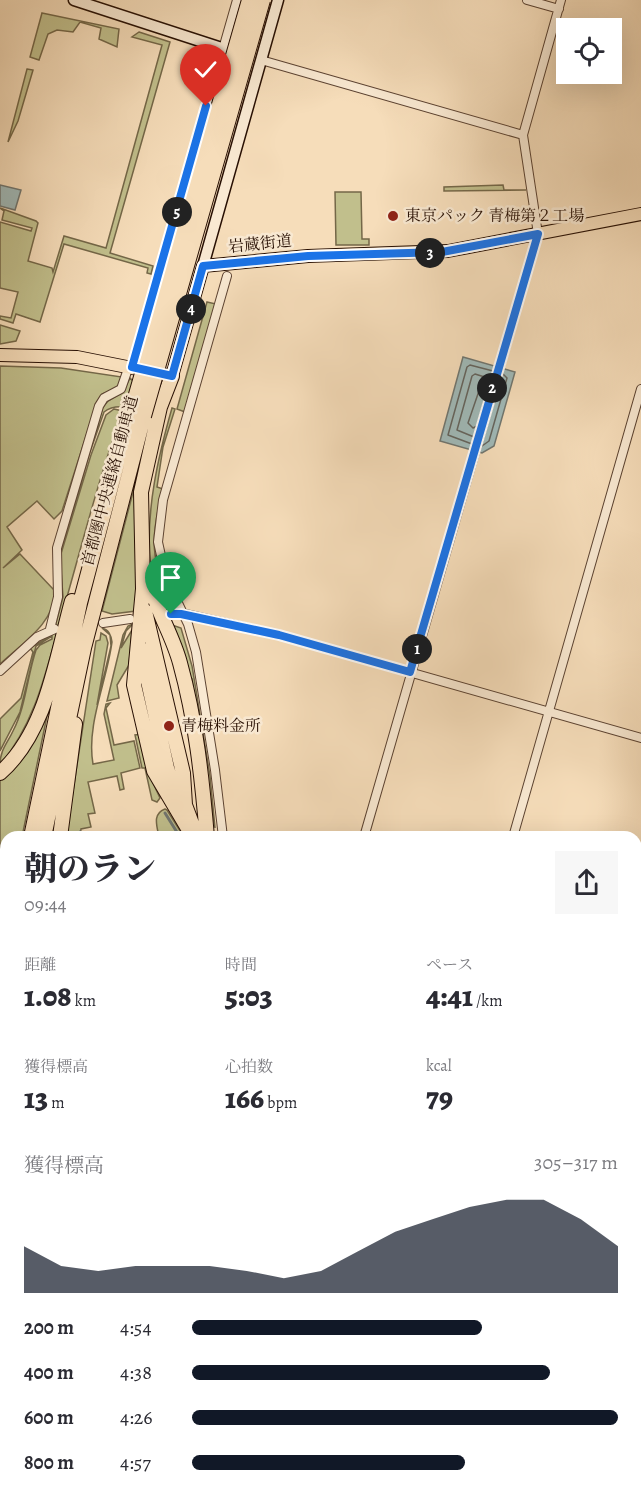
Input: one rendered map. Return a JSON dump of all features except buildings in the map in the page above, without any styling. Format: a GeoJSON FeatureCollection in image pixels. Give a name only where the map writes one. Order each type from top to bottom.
{"type":"FeatureCollection","features":[{"type":"Feature","properties":{"kind":"highway","name":"首都圏中央連絡自動車道"},"geometry":{"type":"LineString","coordinates":[[45,831],[135,416],[249,0]]}},
{"type":"Feature","properties":{"kind":"highway","name":"首都圏中央連絡自動車道"},"geometry":{"type":"LineString","coordinates":[[32,831],[78,612],[135,416],[263,0]]}},
{"type":"Feature","properties":{"kind":"highway"},"geometry":{"type":"LineString","coordinates":[[172,376],[160,407],[143,478],[140,516],[142,590],[183,773],[191,831]]}},
{"type":"Feature","properties":{"kind":"highway"},"geometry":{"type":"LineString","coordinates":[[172,376],[170,400],[158,443],[145,518],[148,576],[164,611],[206,818],[207,831]]}},
{"type":"Feature","properties":{"kind":"highway"},"geometry":{"type":"LineString","coordinates":[[0,773],[26,742],[39,715],[104,480],[135,416]]}},
{"type":"Feature","properties":{"kind":"highway"},"geometry":{"type":"LineString","coordinates":[[61,831],[99,583]]}},
{"type":"Feature","properties":{"kind":"highway"},"geometry":{"type":"LineString","coordinates":[[142,590],[136,620],[178,810]]}},
{"type":"Feature","properties":{"kind":"highway"},"geometry":{"type":"LineString","coordinates":[[164,611],[166,664],[206,831]]}},
{"type":"Feature","properties":{"kind":"highway"},"geometry":{"type":"LineString","coordinates":[[136,620],[181,791],[178,810]]}},
{"type":"Feature","properties":{"kind":"highway"},"geometry":{"type":"LineString","coordinates":[[139,638],[137,660],[157,755],[178,810],[190,831]]}},
{"type":"Feature","properties":{"kind":"main road","name":"岩蔵街道"},"geometry":{"type":"LineString","coordinates":[[203,266],[308,256],[442,252],[641,214]]}},
{"type":"Feature","properties":{"kind":"main road"},"geometry":{"type":"LineString","coordinates":[[0,355],[77,357],[172,376],[203,266]]}},
{"type":"Feature","properties":{"kind":"street"},"geometry":{"type":"LineString","coordinates":[[74,0],[99,4],[261,60],[523,135]]}},
{"type":"Feature","properties":{"kind":"street"},"geometry":{"type":"LineString","coordinates":[[0,671],[37,637],[52,629],[58,597],[56,553],[77,476],[100,403],[104,398],[121,389],[131,366],[237,0]]}},
{"type":"Feature","properties":{"kind":"street"},"geometry":{"type":"LineString","coordinates":[[203,266],[278,0]]}},
{"type":"Feature","properties":{"kind":"street"},"geometry":{"type":"LineString","coordinates":[[527,0],[559,9]]}},
{"type":"Feature","properties":{"kind":"street"},"geometry":{"type":"LineString","coordinates":[[366,831],[538,234],[523,135],[561,0]]}},
{"type":"Feature","properties":{"kind":"street"},"geometry":{"type":"LineString","coordinates":[[222,831],[196,652],[188,624],[181,614],[160,557],[160,522],[167,488],[228,276]]}},
{"type":"Feature","properties":{"kind":"street"},"geometry":{"type":"LineString","coordinates":[[515,831],[641,389]]}},
{"type":"Feature","properties":{"kind":"street"},"geometry":{"type":"LineString","coordinates":[[164,611],[279,635],[641,738]]}},
{"type":"Feature","properties":{"kind":"street"},"geometry":{"type":"LineString","coordinates":[[103,623],[136,620]]}},
{"type":"Feature","properties":{"kind":"shaded area"},"geometry":{"type":"Polygon","coordinates":[[[42,13],[119,29],[117,47],[99,39],[101,28],[80,22],[73,32],[57,30],[48,34],[39,60],[30,57],[42,13]]]}},
{"type":"Feature","properties":{"kind":"shaded area"},"geometry":{"type":"Polygon","coordinates":[[[139,32],[170,42],[110,253],[153,266],[151,274],[147,273],[148,268],[64,244],[40,322],[16,314],[13,323],[0,319],[0,316],[11,318],[18,292],[0,288],[0,222],[31,231],[32,228],[2,220],[4,211],[0,208],[38,223],[28,261],[52,268],[53,272],[64,236],[106,248],[162,45],[132,37],[139,32]]]}},
{"type":"Feature","properties":{"kind":"shaded area"},"geometry":{"type":"Polygon","coordinates":[[[27,69],[33,70],[18,121],[8,142],[27,69]]]}},
{"type":"Feature","properties":{"kind":"shaded area"},"geometry":{"type":"Polygon","coordinates":[[[503,185],[504,190],[526,190],[444,191],[444,187],[503,185]]]}},
{"type":"Feature","properties":{"kind":"shaded area"},"geometry":{"type":"Polygon","coordinates":[[[335,192],[361,192],[362,239],[369,239],[369,245],[336,245],[335,192]]]}},
{"type":"Feature","properties":{"kind":"shaded area"},"geometry":{"type":"Polygon","coordinates":[[[207,302],[216,304],[185,412],[177,409],[207,302]]]}},
{"type":"Feature","properties":{"kind":"shaded area"},"geometry":{"type":"Polygon","coordinates":[[[0,325],[20,331],[16,341],[0,344],[0,325]]]}},
{"type":"Feature","properties":{"kind":"shaded area"},"geometry":{"type":"Polygon","coordinates":[[[0,366],[61,368],[122,377],[118,388],[102,394],[97,402],[62,511],[54,519],[37,501],[7,527],[22,550],[3,568],[20,554],[54,590],[50,612],[44,622],[0,664],[0,366]]]}},
{"type":"Feature","properties":{"kind":"shaded area"},"geometry":{"type":"Polygon","coordinates":[[[130,378],[151,400],[152,414],[121,407],[104,412],[89,454],[103,407],[123,392],[130,378]]]}},
{"type":"Feature","properties":{"kind":"shaded area"},"geometry":{"type":"Polygon","coordinates":[[[172,408],[175,409],[163,447],[157,487],[163,489],[156,519],[154,544],[161,582],[167,597],[163,604],[151,567],[149,542],[158,464],[172,408]]]}},
{"type":"Feature","properties":{"kind":"shaded area"},"geometry":{"type":"Polygon","coordinates":[[[114,409],[123,411],[98,488],[45,676],[23,731],[0,765],[3,751],[21,712],[36,650],[40,645],[52,639],[52,636],[36,646],[20,712],[0,751],[0,719],[21,698],[33,652],[30,648],[53,634],[63,597],[60,557],[91,455],[106,415],[114,409]]]}},
{"type":"Feature","properties":{"kind":"shaded area"},"geometry":{"type":"Polygon","coordinates":[[[144,450],[136,611],[112,614],[102,611],[144,450]]]}},
{"type":"Feature","properties":{"kind":"shaded area"},"geometry":{"type":"Polygon","coordinates":[[[89,454],[60,555],[82,475],[89,454]]]}},
{"type":"Feature","properties":{"kind":"shaded area"},"geometry":{"type":"Polygon","coordinates":[[[133,624],[126,631],[121,648],[132,630],[129,665],[117,685],[119,698],[107,701],[123,635],[128,626],[133,624]]]}},
{"type":"Feature","properties":{"kind":"shaded area"},"geometry":{"type":"Polygon","coordinates":[[[172,625],[181,628],[192,666],[210,776],[215,828],[192,679],[189,680],[172,625]]]}},
{"type":"Feature","properties":{"kind":"shaded area"},"geometry":{"type":"Polygon","coordinates":[[[101,633],[106,636],[108,643],[97,705],[111,646],[110,635],[112,642],[92,734],[93,764],[114,760],[104,714],[106,704],[110,703],[106,708],[114,745],[134,741],[140,768],[121,773],[124,789],[120,790],[117,776],[88,782],[95,813],[88,814],[91,827],[81,831],[67,831],[96,641],[100,640],[101,633]]]}},
{"type":"Feature","properties":{"kind":"shaded area"},"geometry":{"type":"Polygon","coordinates":[[[53,687],[23,831],[0,831],[0,779],[53,687]]]}},
{"type":"Feature","properties":{"kind":"shaded area"},"geometry":{"type":"Polygon","coordinates":[[[142,734],[153,783],[160,798],[157,802],[152,800],[145,768],[142,768],[135,735],[142,734]]]}},
{"type":"Feature","properties":{"kind":"shaded area"},"geometry":{"type":"Polygon","coordinates":[[[167,810],[180,831],[158,831],[157,817],[161,811],[167,810]]]}},
{"type":"Feature","properties":{"kind":"water"},"geometry":{"type":"Polygon","coordinates":[[[0,185],[21,190],[15,210],[0,206],[0,185]]]}},
{"type":"Feature","properties":{"kind":"water"},"geometry":{"type":"Polygon","coordinates":[[[463,357],[515,372],[494,446],[482,453],[440,441],[463,357]]]}},
{"type":"Feature","properties":{"kind":"waterway"},"geometry":{"type":"LineString","coordinates":[[165,813],[176,831]]}},
{"type":"Feature","properties":{"kind":"place","name":"東京パック 青梅第２工場"},"geometry":{"type":"Point","coordinates":[393,216]}},
{"type":"Feature","properties":{"kind":"place","name":"青梅料金所"},"geometry":{"type":"Point","coordinates":[169,726]}},
{"type":"Feature","properties":{"kind":"route"},"geometry":{"type":"LineString","coordinates":[[171,614],[205,618],[279,635],[410,672],[538,234],[442,252],[308,256],[203,266],[172,376],[132,367],[206,106]]}}]}
